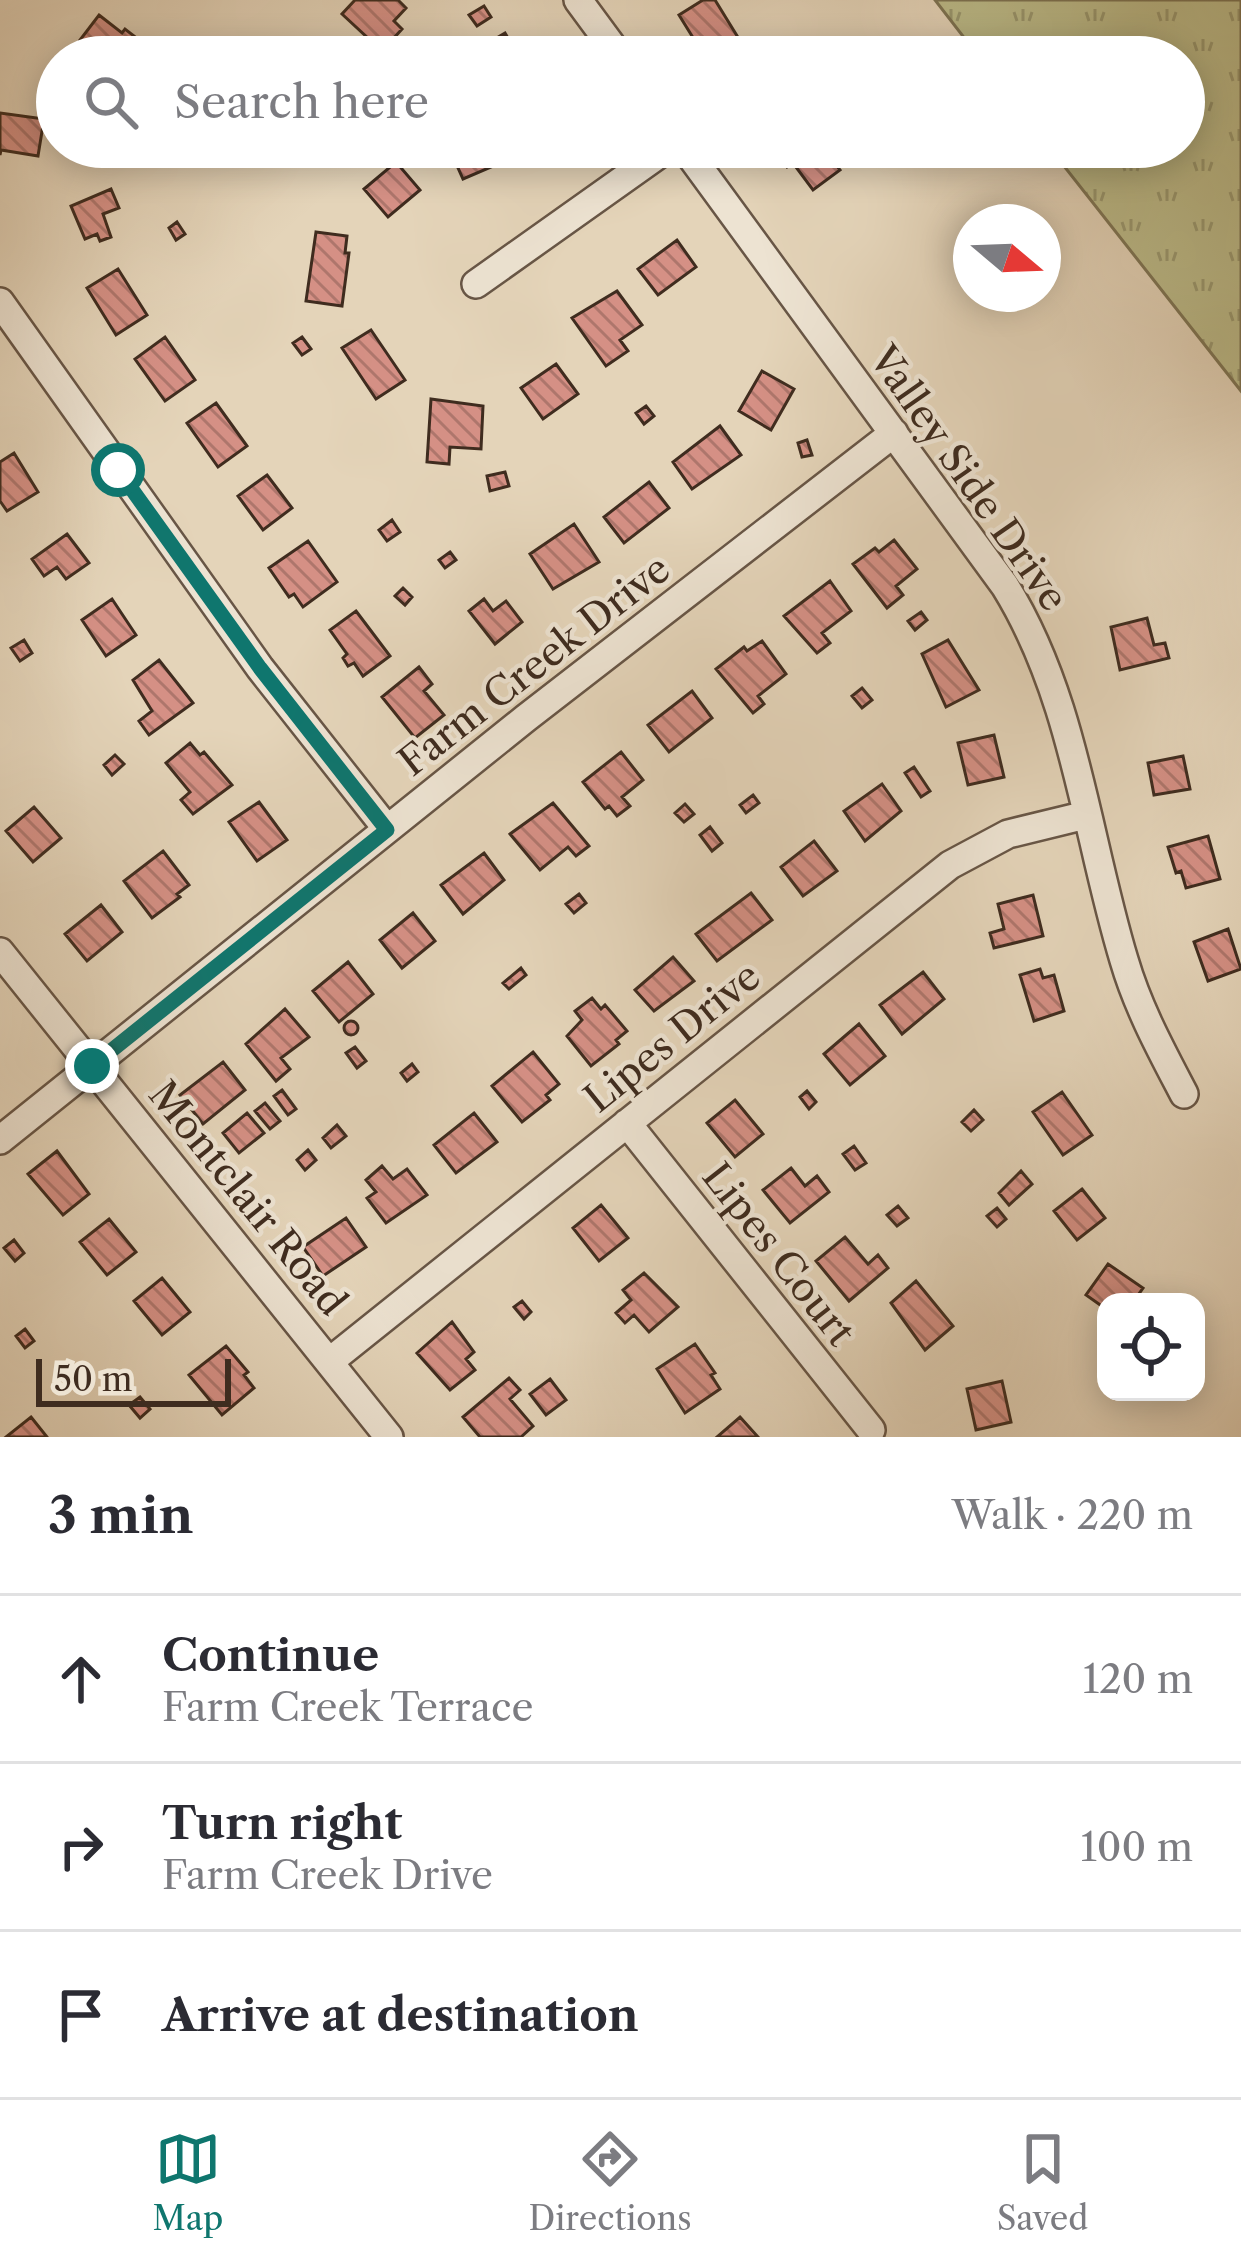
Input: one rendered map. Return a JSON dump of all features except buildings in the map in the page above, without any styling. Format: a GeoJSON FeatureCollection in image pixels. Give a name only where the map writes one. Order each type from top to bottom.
{"type":"FeatureCollection","features":[{"type":"Feature","properties":{"kind":"street"},"geometry":{"type":"LineString","coordinates":[[578,0],[605,36]]}},
{"type":"Feature","properties":{"kind":"street"},"geometry":{"type":"LineString","coordinates":[[476,284],[639,168]]}},
{"type":"Feature","properties":{"kind":"street","name":"Valley Side Drive"},"geometry":{"type":"LineString","coordinates":[[699,168],[1029,625],[1064,723],[1142,1015],[1184,1094]]}},
{"type":"Feature","properties":{"kind":"street"},"geometry":{"type":"LineString","coordinates":[[0,302],[260,668],[387,830]]}},
{"type":"Feature","properties":{"kind":"street","name":"Farm Creek Drive"},"geometry":{"type":"LineString","coordinates":[[0,1140],[894,434]]}},
{"type":"Feature","properties":{"kind":"street","name":"Lipes Drive"},"geometry":{"type":"LineString","coordinates":[[329,1362],[950,865],[1008,834],[1086,814]]}},
{"type":"Feature","properties":{"kind":"street","name":"Montclair Road"},"geometry":{"type":"LineString","coordinates":[[0,952],[389,1437]]}},
{"type":"Feature","properties":{"kind":"street","name":"Lipes Court"},"geometry":{"type":"LineString","coordinates":[[627,1123],[871,1430]]}},
{"type":"Feature","properties":{"kind":"green space"},"geometry":{"type":"Polygon","coordinates":[[[935,0],[1241,0],[1241,391],[1066,168],[1205,168],[1205,36],[963,36],[935,0]]]}},
{"type":"Feature","properties":{"kind":"route"},"geometry":{"type":"LineString","coordinates":[[92,1066],[387,830],[260,668],[118,470]]}}]}
